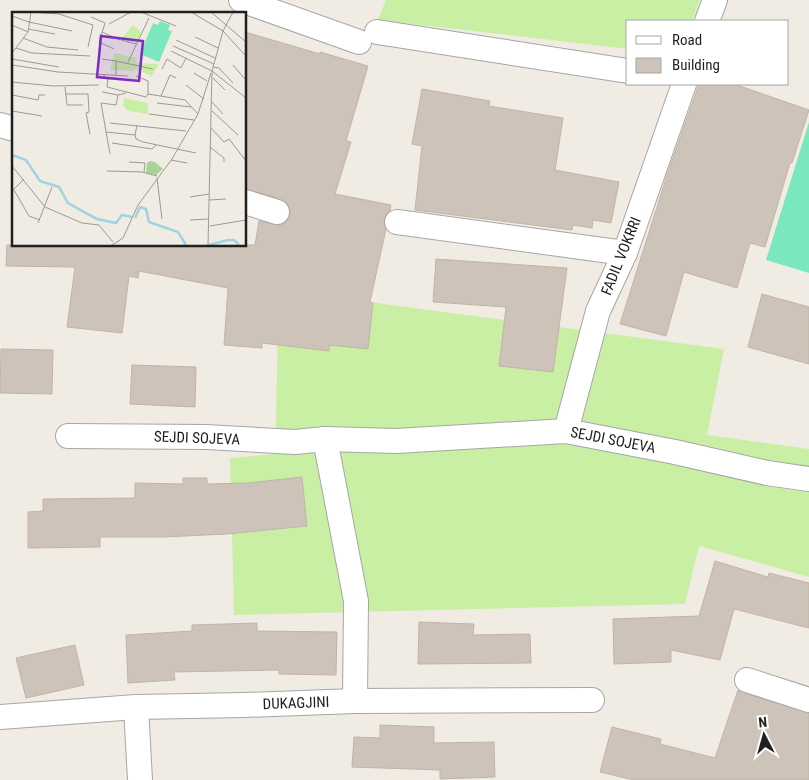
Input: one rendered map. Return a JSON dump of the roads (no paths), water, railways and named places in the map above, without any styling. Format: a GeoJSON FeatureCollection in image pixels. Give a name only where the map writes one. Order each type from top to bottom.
{"type":"FeatureCollection","features":[{"type":"Feature","properties":{"kind":"street"},"geometry":{"type":"LineString","coordinates":[[241,0],[368,37],[626,71]]}},
{"type":"Feature","properties":{"kind":"street"},"geometry":{"type":"LineString","coordinates":[[707,20],[715,0]]}},
{"type":"Feature","properties":{"kind":"street","name":"FADIL VOKRRI"},"geometry":{"type":"LineString","coordinates":[[566,431],[598,311],[625,253],[684,85]]}},
{"type":"Feature","properties":{"kind":"street"},"geometry":{"type":"LineString","coordinates":[[246,202],[277,212]]}},
{"type":"Feature","properties":{"kind":"street"},"geometry":{"type":"LineString","coordinates":[[397,222],[625,253]]}},
{"type":"Feature","properties":{"kind":"street","name":"SEJDI SOJEVA"},"geometry":{"type":"LineString","coordinates":[[68,436],[206,437],[295,442],[325,439],[396,441],[566,431],[675,452],[767,473],[809,479]]}},
{"type":"Feature","properties":{"kind":"street"},"geometry":{"type":"LineString","coordinates":[[325,439],[356,601],[355,701]]}},
{"type":"Feature","properties":{"kind":"street"},"geometry":{"type":"LineString","coordinates":[[747,680],[809,700]]}},
{"type":"Feature","properties":{"kind":"street","name":"DUKAGJINI"},"geometry":{"type":"LineString","coordinates":[[0,717],[136,707],[355,701],[592,700]]}},
{"type":"Feature","properties":{"kind":"street"},"geometry":{"type":"LineString","coordinates":[[136,707],[140,780]]}}]}
